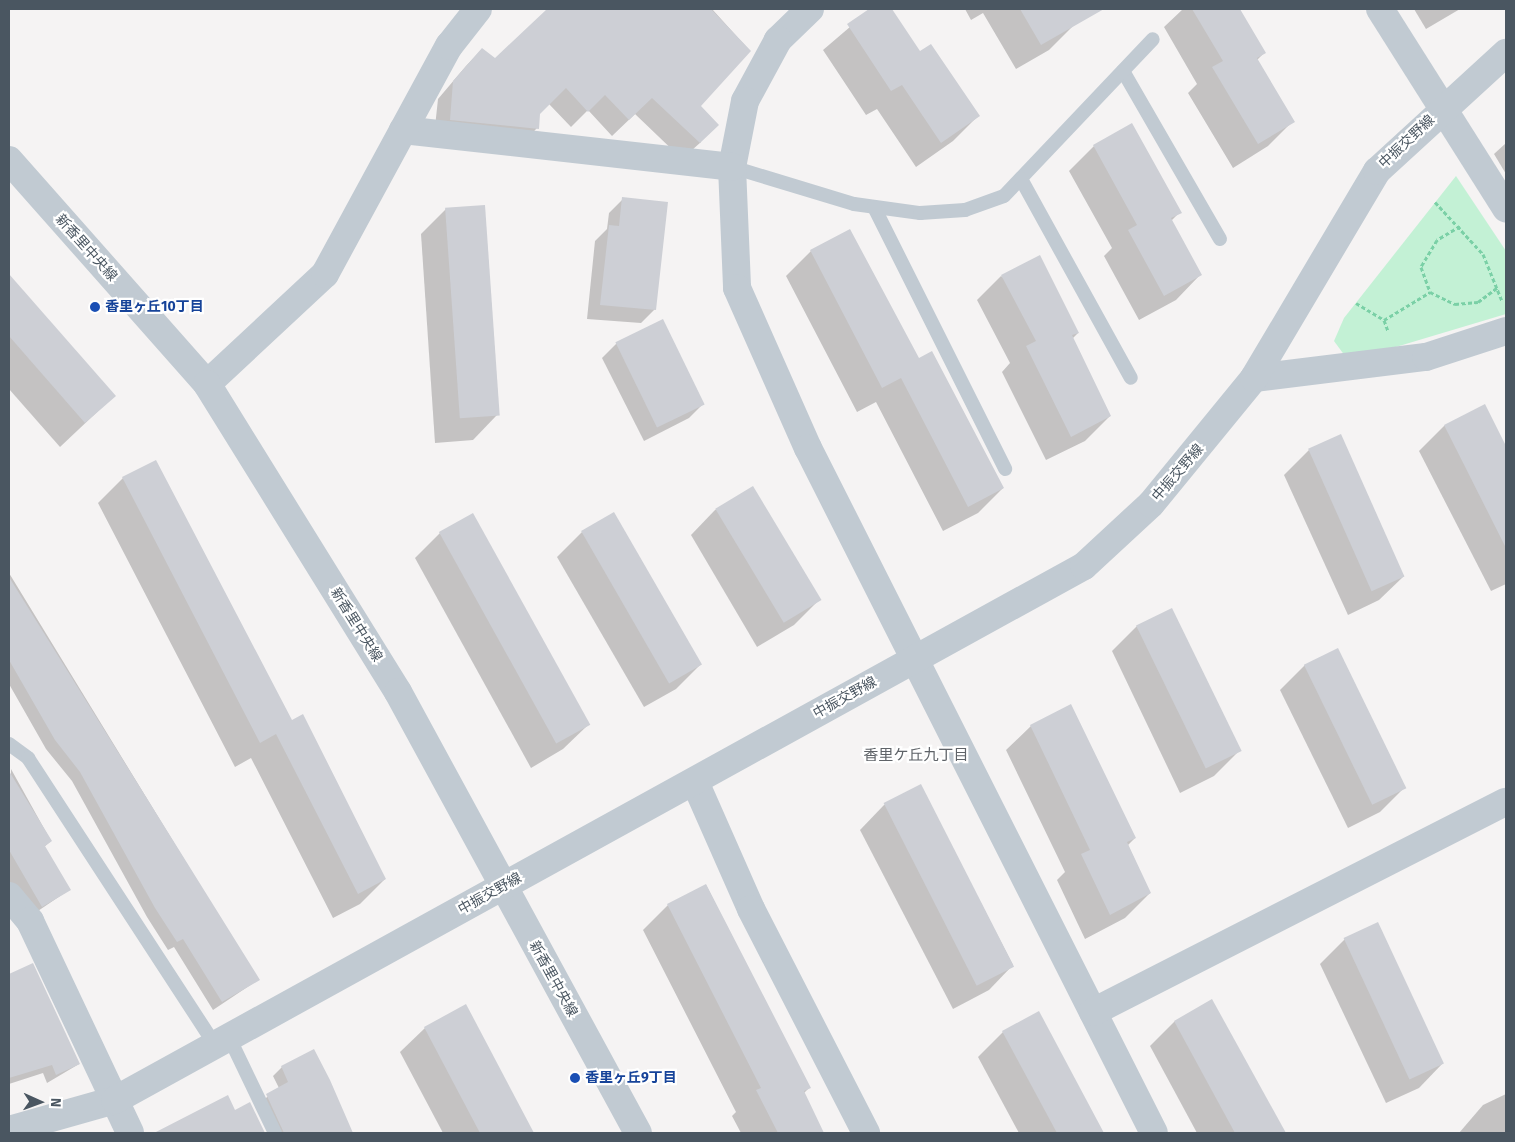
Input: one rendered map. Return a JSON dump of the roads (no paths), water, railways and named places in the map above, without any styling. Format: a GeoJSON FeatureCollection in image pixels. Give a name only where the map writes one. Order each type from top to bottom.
{"type":"FeatureCollection","features":[{"type":"Feature","properties":{"kind":"street"},"geometry":{"type":"LineString","coordinates":[[208,384],[325,274],[449,46],[478,9]]}},
{"type":"Feature","properties":{"kind":"street"},"geometry":{"type":"LineString","coordinates":[[810,9],[778,40],[746,101],[732,166],[737,288],[808,448],[1154,1133]]}},
{"type":"Feature","properties":{"kind":"street"},"geometry":{"type":"LineString","coordinates":[[1380,9],[1506,208]]}},
{"type":"Feature","properties":{"kind":"street","name":"中振交野線"},"geometry":{"type":"LineString","coordinates":[[9,1130],[47,1127],[115,1100],[1084,566],[1151,504],[1254,378],[1377,170],[1506,53]]}},
{"type":"Feature","properties":{"kind":"street"},"geometry":{"type":"LineString","coordinates":[[403,130],[732,166]]}},
{"type":"Feature","properties":{"kind":"street","name":"新香里中央線"},"geometry":{"type":"LineString","coordinates":[[9,160],[208,384],[398,692],[502,888],[638,1133]]}},
{"type":"Feature","properties":{"kind":"street"},"geometry":{"type":"LineString","coordinates":[[1254,378],[1426,357],[1505,318]]}},
{"type":"Feature","properties":{"kind":"street"},"geometry":{"type":"LineString","coordinates":[[695,782],[751,908],[866,1133]]}},
{"type":"Feature","properties":{"kind":"street"},"geometry":{"type":"LineString","coordinates":[[1093,1012],[1506,802]]}},
{"type":"Feature","properties":{"kind":"street"},"geometry":{"type":"LineString","coordinates":[[9,896],[30,921],[130,1133]]}},
{"type":"Feature","properties":{"kind":"lane"},"geometry":{"type":"LineString","coordinates":[[732,166],[874,207],[920,213],[965,210],[1004,196],[1153,39]]}},
{"type":"Feature","properties":{"kind":"lane"},"geometry":{"type":"LineString","coordinates":[[1123,70],[1220,239]]}},
{"type":"Feature","properties":{"kind":"lane"},"geometry":{"type":"LineString","coordinates":[[1021,179],[1131,378]]}},
{"type":"Feature","properties":{"kind":"lane"},"geometry":{"type":"LineString","coordinates":[[874,207],[1005,469]]}},
{"type":"Feature","properties":{"kind":"lane"},"geometry":{"type":"LineString","coordinates":[[9,744],[28,758],[222,1041],[275,1133]]}},
{"type":"Feature","properties":{"kind":"place","name":"香里ヶ丘10丁目"},"geometry":{"type":"Point","coordinates":[95,307]}},
{"type":"Feature","properties":{"kind":"place","name":"香里ヶ丘9丁目"},"geometry":{"type":"Point","coordinates":[575,1078]}},
{"type":"Feature","properties":{"kind":"district","name":"香里ケ丘九丁目"},"geometry":{"type":"Point","coordinates":[916,756]}}]}
